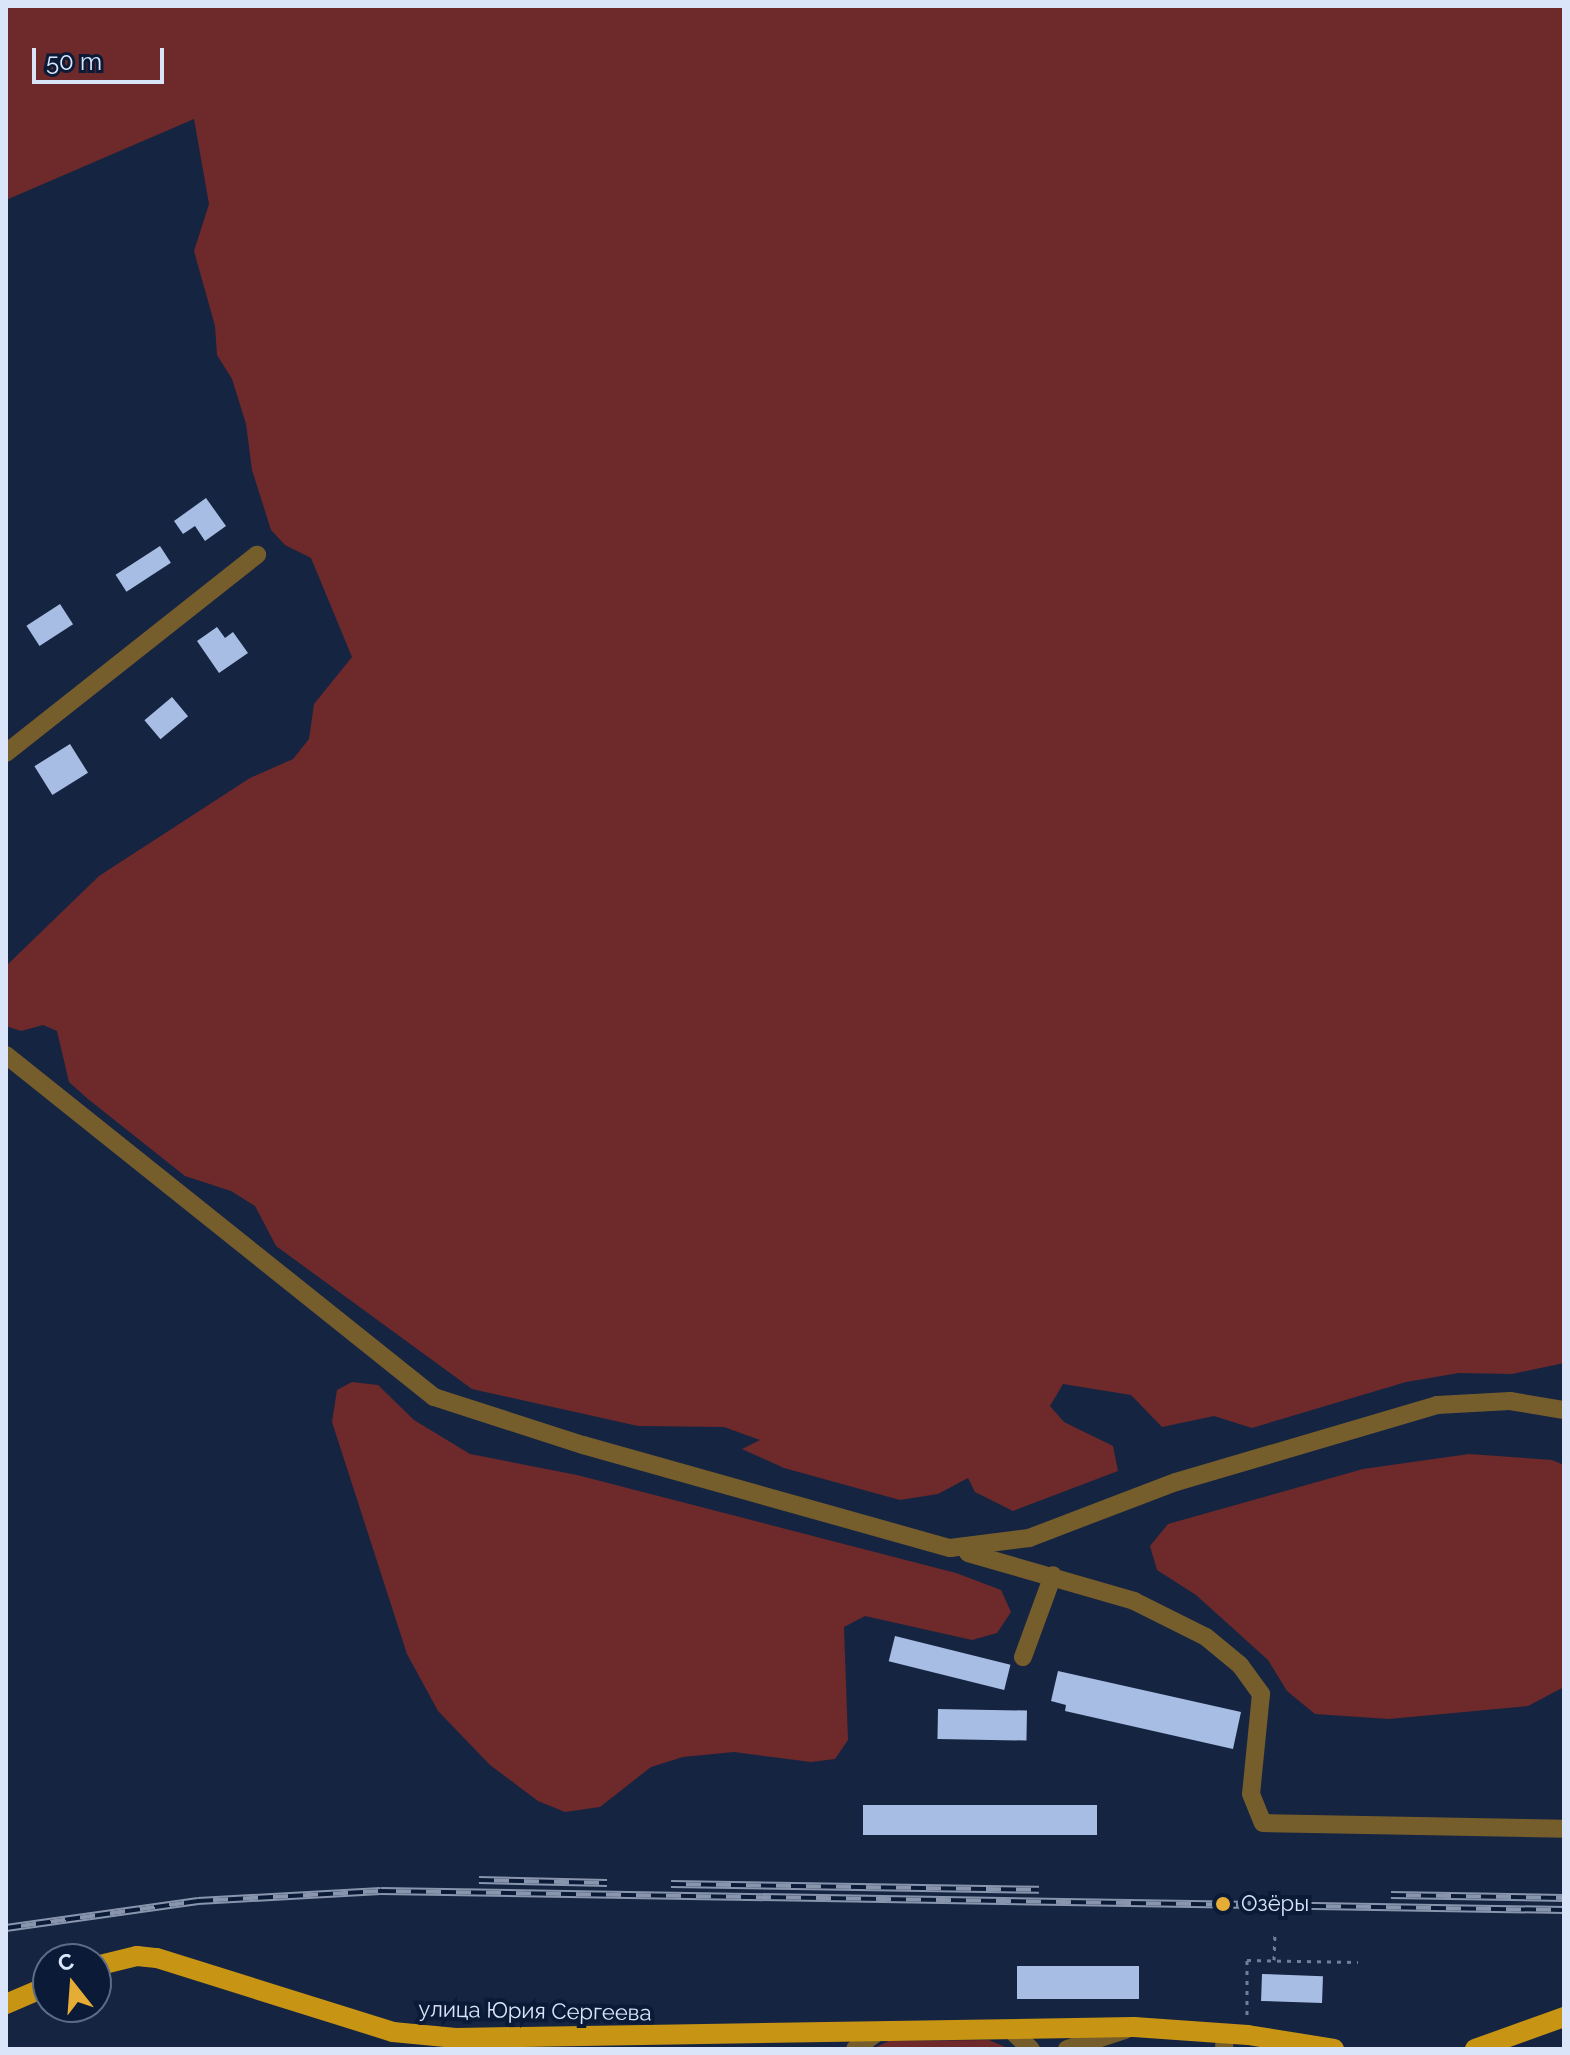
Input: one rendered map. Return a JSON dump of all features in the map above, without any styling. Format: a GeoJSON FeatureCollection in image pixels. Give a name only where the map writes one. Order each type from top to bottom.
{"type":"FeatureCollection","features":[{"type":"Feature","properties":{"kind":"main road","name":"улица Юрия Сергеева"},"geometry":{"type":"LineString","coordinates":[[112,1962],[137,1956],[157,1958],[393,2032],[456,2038],[704,2043],[889,2028],[1134,2027]]}},
{"type":"Feature","properties":{"kind":"main road"},"geometry":{"type":"LineString","coordinates":[[6,2004],[32,1993]]}},
{"type":"Feature","properties":{"kind":"main road"},"geometry":{"type":"LineString","coordinates":[[1475,2049],[1564,2017]]}},
{"type":"Feature","properties":{"kind":"main road"},"geometry":{"type":"LineString","coordinates":[[1134,2027],[1224,2041],[1248,2035],[1334,2049]]}},
{"type":"Feature","properties":{"kind":"street"},"geometry":{"type":"LineString","coordinates":[[6,753],[257,555]]}},
{"type":"Feature","properties":{"kind":"street"},"geometry":{"type":"LineString","coordinates":[[6,1055],[434,1397],[568,1441],[1053,1575],[1134,1601],[1206,1637],[1240,1665],[1261,1694],[1251,1794],[1263,1823],[1564,1829]]}},
{"type":"Feature","properties":{"kind":"street"},"geometry":{"type":"LineString","coordinates":[[950,1548],[1029,1538],[1176,1482],[1437,1405],[1510,1401],[1564,1410]]}},
{"type":"Feature","properties":{"kind":"street"},"geometry":{"type":"LineString","coordinates":[[1023,1657],[1053,1575]]}},
{"type":"Feature","properties":{"kind":"street"},"geometry":{"type":"LineString","coordinates":[[1236,1760],[1255,1763]]}},
{"type":"Feature","properties":{"kind":"street"},"geometry":{"type":"LineString","coordinates":[[1067,2049],[1134,2027]]}},
{"type":"Feature","properties":{"kind":"street"},"geometry":{"type":"LineString","coordinates":[[855,2049],[870,2034],[889,2028]]}},
{"type":"Feature","properties":{"kind":"street"},"geometry":{"type":"LineString","coordinates":[[1010,2029],[1031,2049]]}},
{"type":"Feature","properties":{"kind":"path"},"geometry":{"type":"LineString","coordinates":[[1274,1960],[1275,1933]]}},
{"type":"Feature","properties":{"kind":"path"},"geometry":{"type":"LineString","coordinates":[[1248,2035],[1247,1960],[1358,1962]]}},
{"type":"Feature","properties":{"kind":"shaded area"},"geometry":{"type":"Polygon","coordinates":[[[6,6],[1564,6],[1564,1363],[1512,1374],[1459,1373],[1406,1382],[1252,1428],[1214,1416],[1162,1427],[1131,1395],[1063,1384],[1050,1406],[1064,1422],[1113,1446],[1118,1471],[1013,1511],[975,1492],[968,1478],[938,1494],[900,1500],[784,1468],[742,1449],[760,1440],[724,1427],[638,1426],[472,1389],[276,1246],[255,1206],[231,1191],[185,1176],[88,1099],[69,1082],[57,1031],[43,1025],[21,1031],[6,1026],[6,966],[99,876],[250,778],[293,759],[309,739],[314,704],[352,657],[311,558],[285,545],[271,530],[252,470],[246,424],[232,379],[217,355],[215,326],[194,251],[209,204],[194,119],[6,200],[6,6]]]}},
{"type":"Feature","properties":{"kind":"shaded area"},"geometry":{"type":"Polygon","coordinates":[[[352,1382],[378,1385],[414,1420],[470,1454],[577,1475],[956,1573],[1001,1590],[1011,1612],[997,1633],[972,1640],[865,1616],[844,1627],[848,1740],[835,1759],[811,1762],[734,1752],[683,1757],[651,1767],[600,1807],[565,1812],[538,1801],[490,1765],[438,1711],[407,1654],[332,1422],[337,1390],[352,1382]]]}},
{"type":"Feature","properties":{"kind":"shaded area"},"geometry":{"type":"Polygon","coordinates":[[[1469,1454],[1552,1460],[1564,1465],[1564,1687],[1528,1706],[1389,1719],[1315,1714],[1287,1691],[1268,1660],[1196,1595],[1157,1570],[1150,1546],[1168,1524],[1363,1469],[1469,1454]]]}},
{"type":"Feature","properties":{"kind":"shaded area"},"geometry":{"type":"Polygon","coordinates":[[[989,2040],[1010,2049],[872,2049],[889,2041],[989,2040]]]}},
{"type":"Feature","properties":{"kind":"building"},"geometry":{"type":"Polygon","coordinates":[[[206,498],[226,526],[205,541],[195,526],[183,534],[174,521],[206,498]]]}},
{"type":"Feature","properties":{"kind":"building"},"geometry":{"type":"Polygon","coordinates":[[[160,546],[171,563],[126,592],[116,575],[160,546]]]}},
{"type":"Feature","properties":{"kind":"building"},"geometry":{"type":"Polygon","coordinates":[[[60,604],[73,624],[40,646],[26,626],[60,604]]]}},
{"type":"Feature","properties":{"kind":"building"},"geometry":{"type":"Polygon","coordinates":[[[217,627],[225,638],[233,632],[248,653],[219,673],[197,641],[217,627]]]}},
{"type":"Feature","properties":{"kind":"building"},"geometry":{"type":"Polygon","coordinates":[[[172,697],[188,716],[160,739],[144,720],[172,697]]]}},
{"type":"Feature","properties":{"kind":"building"},"geometry":{"type":"Polygon","coordinates":[[[70,744],[88,773],[52,795],[34,766],[70,744]]]}},
{"type":"Feature","properties":{"kind":"building"},"geometry":{"type":"Polygon","coordinates":[[[895,1636],[1010,1665],[1004,1690],[889,1661],[895,1636]]]}},
{"type":"Feature","properties":{"kind":"building"},"geometry":{"type":"Polygon","coordinates":[[[1058,1671],[1241,1712],[1233,1749],[1065,1711],[1066,1705],[1051,1701],[1058,1671]]]}},
{"type":"Feature","properties":{"kind":"building"},"geometry":{"type":"Polygon","coordinates":[[[938,1709],[1027,1711],[1026,1741],[937,1739],[938,1709]]]}},
{"type":"Feature","properties":{"kind":"building"},"geometry":{"type":"Polygon","coordinates":[[[863,1805],[1097,1805],[1097,1835],[863,1835],[863,1805]]]}},
{"type":"Feature","properties":{"kind":"building"},"geometry":{"type":"Polygon","coordinates":[[[1017,1966],[1139,1966],[1139,1999],[1017,1999],[1017,1966]]]}},
{"type":"Feature","properties":{"kind":"building","name":"Озёры"},"geometry":{"type":"Polygon","coordinates":[[[1262,1974],[1323,1976],[1322,2003],[1261,2001],[1262,1974]]]}},
{"type":"Feature","properties":{"kind":"railway"},"geometry":{"type":"LineString","coordinates":[[479,1880],[607,1883]]}},
{"type":"Feature","properties":{"kind":"railway"},"geometry":{"type":"LineString","coordinates":[[671,1884],[1039,1890]]}},
{"type":"Feature","properties":{"kind":"railway"},"geometry":{"type":"LineString","coordinates":[[6,1928],[198,1901],[381,1891],[1564,1910]]}},
{"type":"Feature","properties":{"kind":"railway"},"geometry":{"type":"LineString","coordinates":[[1391,1895],[1564,1898]]}},
{"type":"Feature","properties":{"kind":"place","name":"Озёры"},"geometry":{"type":"Point","coordinates":[1223,1904]}}]}
